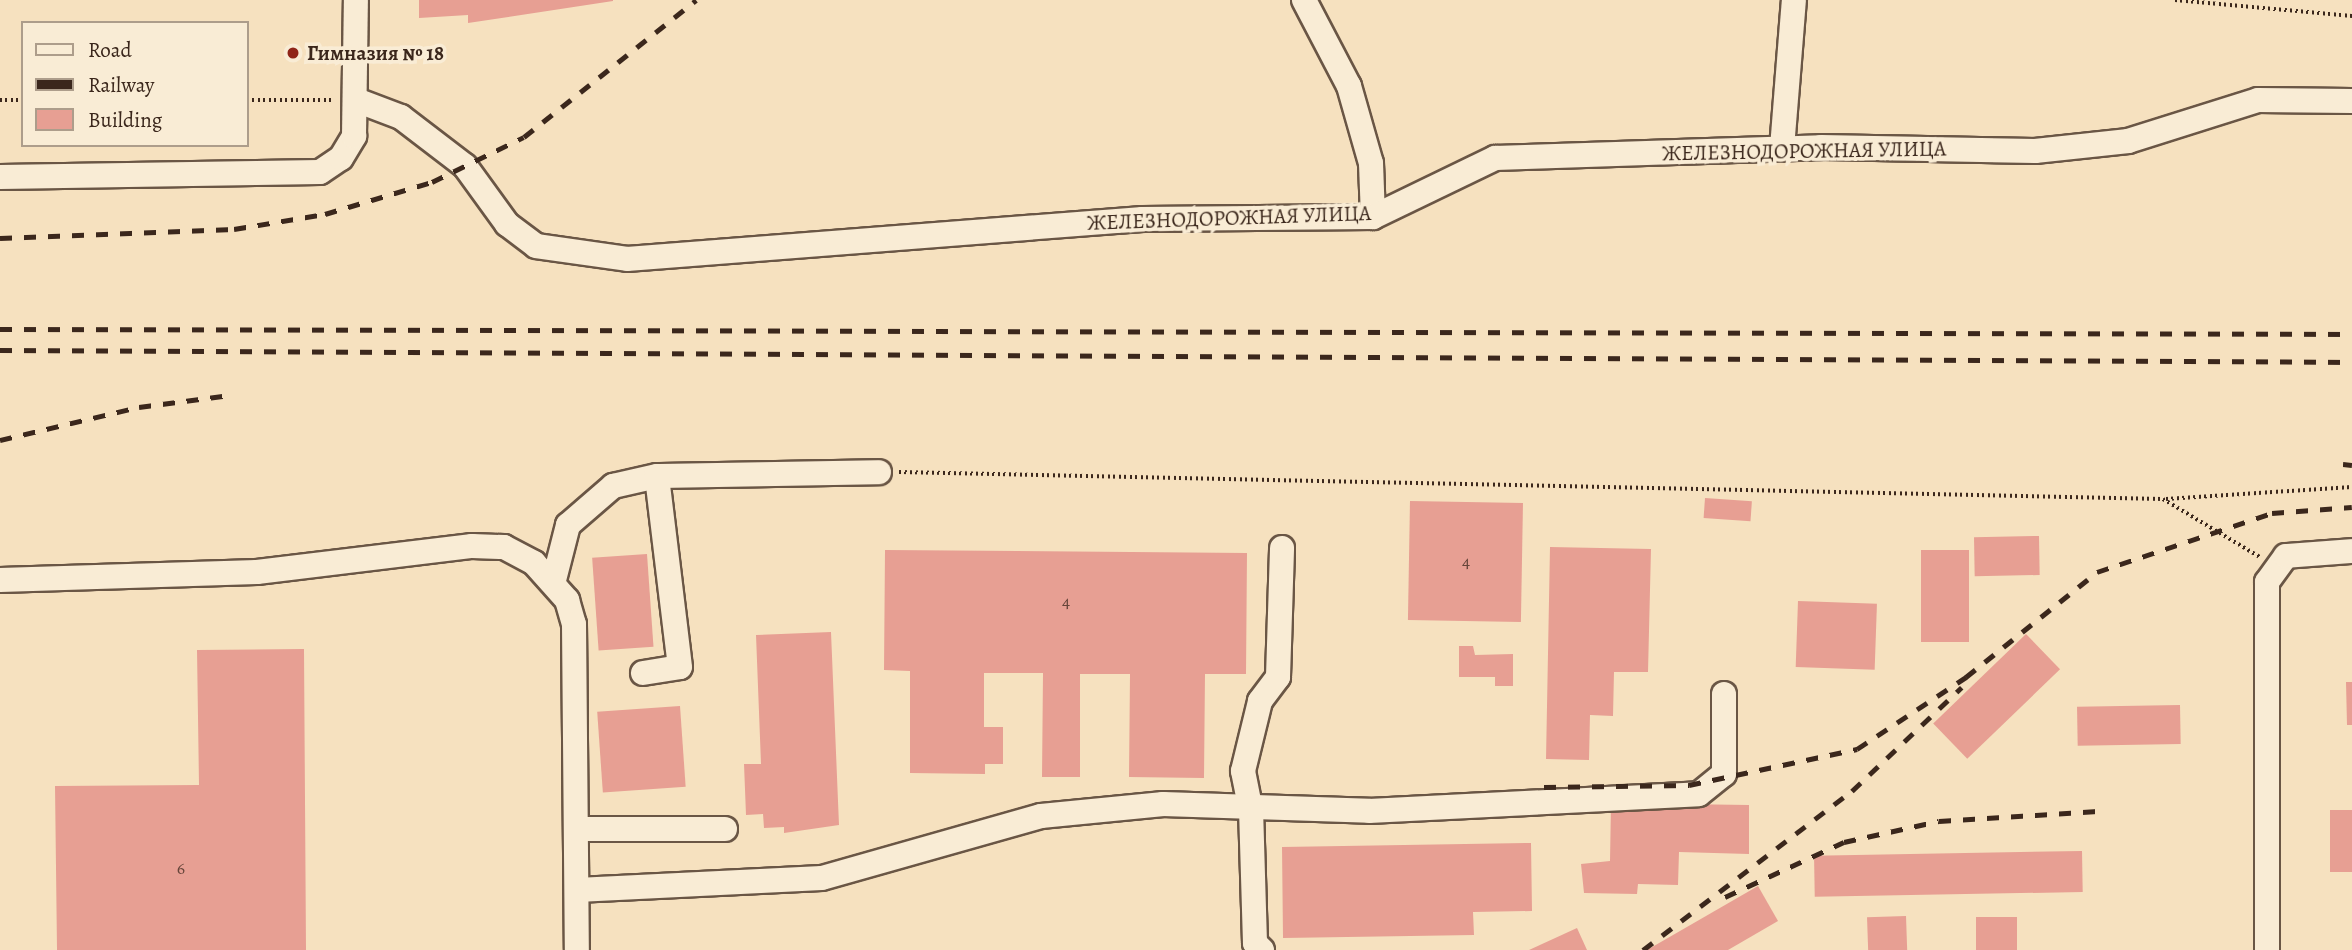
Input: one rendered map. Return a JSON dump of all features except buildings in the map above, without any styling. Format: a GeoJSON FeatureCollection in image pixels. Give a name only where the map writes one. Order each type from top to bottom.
{"type":"FeatureCollection","features":[{"type":"Feature","properties":{"kind":"street"},"geometry":{"type":"LineString","coordinates":[[0,177],[307,176],[341,158],[354,136],[356,0]]}},
{"type":"Feature","properties":{"kind":"street"},"geometry":{"type":"LineString","coordinates":[[1304,0],[1349,86],[1371,163],[1373,217]]}},
{"type":"Feature","properties":{"kind":"street"},"geometry":{"type":"LineString","coordinates":[[1782,148],[1794,0]]}},
{"type":"Feature","properties":{"kind":"street","name":"ЖЕЛЕЗНОДОРОЖНАЯ УЛИЦА"},"geometry":{"type":"LineString","coordinates":[[356,100],[401,117],[464,166],[507,224],[536,246],[627,259],[1142,219],[1373,217],[1495,158],[1782,148],[2035,151],[2128,141],[2258,100],[2352,101]]}},
{"type":"Feature","properties":{"kind":"street"},"geometry":{"type":"LineString","coordinates":[[554,580],[568,525],[613,486],[657,476],[879,472]]}},
{"type":"Feature","properties":{"kind":"street"},"geometry":{"type":"LineString","coordinates":[[643,673],[680,667],[657,476]]}},
{"type":"Feature","properties":{"kind":"street"},"geometry":{"type":"LineString","coordinates":[[0,580],[257,572],[472,546],[504,547],[554,580],[574,624],[578,830],[577,950]]}},
{"type":"Feature","properties":{"kind":"street"},"geometry":{"type":"LineString","coordinates":[[1262,950],[1255,943],[1251,811],[1243,771],[1260,701],[1278,677],[1282,548]]}},
{"type":"Feature","properties":{"kind":"street"},"geometry":{"type":"LineString","coordinates":[[2267,950],[2267,582],[2273,566],[2286,556],[2352,551]]}},
{"type":"Feature","properties":{"kind":"street"},"geometry":{"type":"LineString","coordinates":[[577,890],[822,878],[1041,816],[1163,804],[1251,811],[1558,805],[1699,794],[1724,774],[1724,694]]}},
{"type":"Feature","properties":{"kind":"street"},"geometry":{"type":"LineString","coordinates":[[578,830],[725,829]]}},
{"type":"Feature","properties":{"kind":"path"},"geometry":{"type":"LineString","coordinates":[[2175,0],[2352,16]]}},
{"type":"Feature","properties":{"kind":"path"},"geometry":{"type":"LineString","coordinates":[[0,100],[21,100]]}},
{"type":"Feature","properties":{"kind":"path"},"geometry":{"type":"LineString","coordinates":[[248,100],[356,100]]}},
{"type":"Feature","properties":{"kind":"path"},"geometry":{"type":"LineString","coordinates":[[879,472],[2163,499],[2352,487]]}},
{"type":"Feature","properties":{"kind":"path"},"geometry":{"type":"LineString","coordinates":[[2163,499],[2273,566]]}},
{"type":"Feature","properties":{"kind":"railway"},"geometry":{"type":"LineString","coordinates":[[0,238],[234,229],[325,214],[432,182],[524,137],[696,0]]}},
{"type":"Feature","properties":{"kind":"railway"},"geometry":{"type":"LineString","coordinates":[[0,329],[2352,334]]}},
{"type":"Feature","properties":{"kind":"railway"},"geometry":{"type":"LineString","coordinates":[[0,350],[2352,362]]}},
{"type":"Feature","properties":{"kind":"railway"},"geometry":{"type":"LineString","coordinates":[[0,440],[139,407],[230,395]]}},
{"type":"Feature","properties":{"kind":"railway"},"geometry":{"type":"LineString","coordinates":[[2343,464],[2352,465]]}},
{"type":"Feature","properties":{"kind":"railway"},"geometry":{"type":"LineString","coordinates":[[1544,787],[1689,785],[1857,749],[1966,677],[2097,572],[2272,513],[2352,507]]}},
{"type":"Feature","properties":{"kind":"railway"},"geometry":{"type":"LineString","coordinates":[[1643,950],[1852,791],[1962,687]]}},
{"type":"Feature","properties":{"kind":"railway"},"geometry":{"type":"LineString","coordinates":[[1725,897],[1844,842],[1939,821],[2098,811]]}},
{"type":"Feature","properties":{"kind":"place","name":"Гимназия № 18"},"geometry":{"type":"Point","coordinates":[293,53]}}]}
